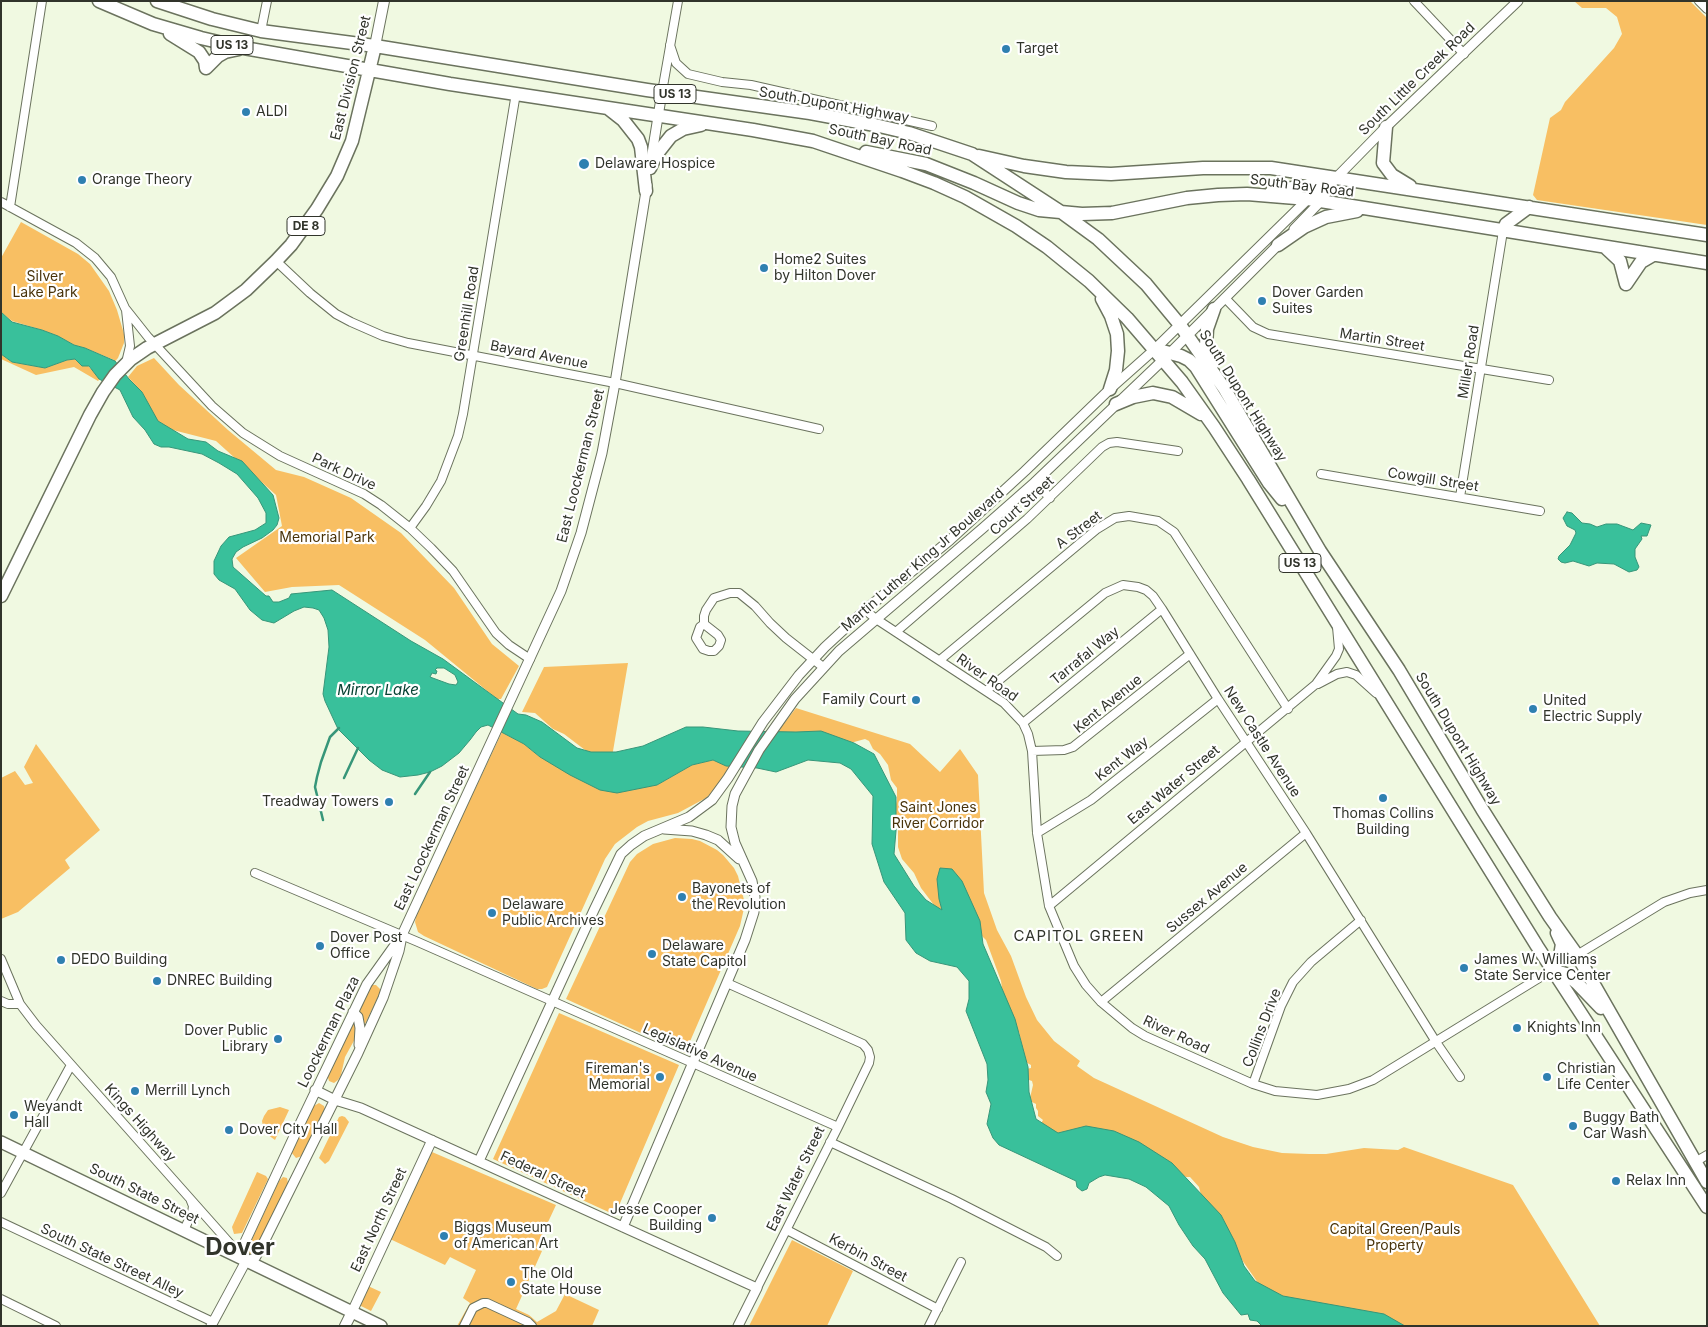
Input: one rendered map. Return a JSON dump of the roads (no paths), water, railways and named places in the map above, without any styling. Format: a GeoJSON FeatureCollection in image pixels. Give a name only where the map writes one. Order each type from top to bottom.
{"type":"FeatureCollection","features":[{"type":"Feature","properties":{"kind":"highway","name":"US 13"},"geometry":{"type":"LineString","coordinates":[[99,1],[153,24],[244,48],[450,84],[516,93],[812,142],[902,170],[965,197],[1047,247],[1089,282],[1163,354],[1214,427],[1552,970],[1707,1207]]}},
{"type":"Feature","properties":{"kind":"highway","name":"US 13"},"geometry":{"type":"LineString","coordinates":[[157,1],[212,19],[261,30],[374,46]]}},
{"type":"Feature","properties":{"kind":"highway"},"geometry":{"type":"LineString","coordinates":[[153,24],[195,48],[202,56],[206,68],[225,52],[244,48]]}},
{"type":"Feature","properties":{"kind":"highway","name":"East Division Street"},"geometry":{"type":"LineString","coordinates":[[155,344],[197,323],[228,304],[246,290],[276,261],[308,223],[337,176],[346,157],[357,124],[374,46]]}},
{"type":"Feature","properties":{"kind":"highway","name":"South Dupont Highway"},"geometry":{"type":"LineString","coordinates":[[374,46],[662,92],[810,113],[909,133],[972,154],[1061,212],[1098,239],[1141,279],[1184,330],[1232,401],[1320,551],[1399,670],[1482,809],[1550,917],[1577,955],[1707,1182]]}},
{"type":"Feature","properties":{"kind":"highway"},"geometry":{"type":"LineString","coordinates":[[606,108],[623,120],[638,138],[641,147],[646,191]]}},
{"type":"Feature","properties":{"kind":"highway"},"geometry":{"type":"LineString","coordinates":[[650,168],[656,155],[671,136],[684,129],[707,124]]}},
{"type":"Feature","properties":{"kind":"highway"},"geometry":{"type":"LineString","coordinates":[[1386,127],[1383,163],[1392,175],[1416,190]]}},
{"type":"Feature","properties":{"kind":"highway","name":"South Bay Road"},"geometry":{"type":"LineString","coordinates":[[812,142],[926,164],[1038,210],[1082,214],[1112,213],[1187,198],[1247,194],[1308,199],[1707,263]]}},
{"type":"Feature","properties":{"kind":"highway","name":"South Bay Road"},"geometry":{"type":"LineString","coordinates":[[972,154],[1024,166],[1066,172],[1120,174],[1203,168],[1262,168],[1707,235]]}},
{"type":"Feature","properties":{"kind":"highway"},"geometry":{"type":"LineString","coordinates":[[1247,194],[1306,186],[1336,178]]}},
{"type":"Feature","properties":{"kind":"highway"},"geometry":{"type":"LineString","coordinates":[[1503,231],[1506,224],[1529,207]]}},
{"type":"Feature","properties":{"kind":"highway"},"geometry":{"type":"LineString","coordinates":[[1278,245],[1304,227],[1327,216],[1370,210]]}},
{"type":"Feature","properties":{"kind":"highway"},"geometry":{"type":"LineString","coordinates":[[1605,247],[1620,261],[1626,284],[1641,262],[1653,255]]}},
{"type":"Feature","properties":{"kind":"highway"},"geometry":{"type":"LineString","coordinates":[[1089,282],[1106,304],[1117,334],[1116,370],[1110,389]]}},
{"type":"Feature","properties":{"kind":"highway"},"geometry":{"type":"LineString","coordinates":[[1214,309],[1207,329],[1206,344],[1210,358],[1232,401]]}},
{"type":"Feature","properties":{"kind":"highway","name":"DE 8"},"geometry":{"type":"LineString","coordinates":[[3,588],[103,392],[126,364],[155,344]]}},
{"type":"Feature","properties":{"kind":"highway"},"geometry":{"type":"LineString","coordinates":[[1163,354],[1189,360],[1196,367],[1269,483],[1320,551]]}},
{"type":"Feature","properties":{"kind":"highway"},"geometry":{"type":"LineString","coordinates":[[1116,404],[1142,394],[1172,397],[1198,411],[1214,427]]}},
{"type":"Feature","properties":{"kind":"highway"},"geometry":{"type":"LineString","coordinates":[[1550,917],[1562,944],[1560,956],[1552,970],[1566,974],[1577,983],[1597,1003],[1625,1040]]}},
{"type":"Feature","properties":{"kind":"highway"},"geometry":{"type":"LineString","coordinates":[[1537,946],[1560,956],[1577,955]]}},
{"type":"Feature","properties":{"kind":"highway"},"geometry":{"type":"LineString","coordinates":[[1564,988],[1566,968],[1577,955]]}},
{"type":"Feature","properties":{"kind":"main road","name":"East Division Street"},"geometry":{"type":"LineString","coordinates":[[374,46],[384,1]]}},
{"type":"Feature","properties":{"kind":"main road","name":"South State Street"},"geometry":{"type":"LineString","coordinates":[[1,1142],[381,1326]]}},
{"type":"Feature","properties":{"kind":"main road"},"geometry":{"type":"LineString","coordinates":[[345,1326],[352,1312]]}},
{"type":"Feature","properties":{"kind":"street"},"geometry":{"type":"LineString","coordinates":[[10,207],[42,1]]}},
{"type":"Feature","properties":{"kind":"street"},"geometry":{"type":"LineString","coordinates":[[261,30],[268,1]]}},
{"type":"Feature","properties":{"kind":"street","name":"East Loockerman Street"},"geometry":{"type":"LineString","coordinates":[[402,935],[561,591],[581,534],[602,453],[615,383],[678,1]]}},
{"type":"Feature","properties":{"kind":"street"},"geometry":{"type":"LineString","coordinates":[[1414,1],[1464,54]]}},
{"type":"Feature","properties":{"kind":"street","name":"South Little Creek Road"},"geometry":{"type":"LineString","coordinates":[[1184,330],[1308,199],[1336,178],[1386,127],[1518,1]]}},
{"type":"Feature","properties":{"kind":"street"},"geometry":{"type":"LineString","coordinates":[[1699,1],[1707,9]]}},
{"type":"Feature","properties":{"kind":"street"},"geometry":{"type":"LineString","coordinates":[[670,45],[676,63],[688,74],[722,82],[751,85],[932,126]]}},
{"type":"Feature","properties":{"kind":"street","name":"Greenhill Road"},"geometry":{"type":"LineString","coordinates":[[410,528],[441,480],[453,452],[463,414],[516,93]]}},
{"type":"Feature","properties":{"kind":"street","name":"South Little Creek Road"},"geometry":{"type":"LineString","coordinates":[[1184,330],[1214,309],[1278,245],[1321,201],[1336,178]]}},
{"type":"Feature","properties":{"kind":"street"},"geometry":{"type":"LineString","coordinates":[[1,202],[76,243],[95,258],[111,277],[125,308],[130,346],[126,364]]}},
{"type":"Feature","properties":{"kind":"street","name":"Miller Road"},"geometry":{"type":"LineString","coordinates":[[1460,498],[1503,231]]}},
{"type":"Feature","properties":{"kind":"street","name":"Bayard Avenue"},"geometry":{"type":"LineString","coordinates":[[276,261],[336,314],[383,336],[408,343],[615,383],[819,428]]}},
{"type":"Feature","properties":{"kind":"street","name":"Martin Street"},"geometry":{"type":"LineString","coordinates":[[1225,298],[1230,305],[1260,332],[1549,380]]}},
{"type":"Feature","properties":{"kind":"street","name":"Park Drive"},"geometry":{"type":"LineString","coordinates":[[125,308],[212,406],[244,433],[280,456],[364,494],[387,509],[410,528],[453,571],[496,633],[509,645],[530,658]]}},
{"type":"Feature","properties":{"kind":"street"},"geometry":{"type":"LineString","coordinates":[[1163,354],[1184,330]]}},
{"type":"Feature","properties":{"kind":"street"},"geometry":{"type":"LineString","coordinates":[[1163,354],[1184,330]]}},
{"type":"Feature","properties":{"kind":"street","name":"Martin Luther King Jr Boulevard"},"geometry":{"type":"LineString","coordinates":[[479,1161],[621,854],[644,836],[689,817],[702,809],[720,790],[763,722],[814,658],[866,610],[950,540],[1025,472],[1110,389],[1163,354]]}},
{"type":"Feature","properties":{"kind":"street","name":"Martin Luther King Jr Boulevard"},"geometry":{"type":"LineString","coordinates":[[623,1227],[745,940],[754,912],[755,897],[752,881],[730,827],[732,806],[740,783],[773,728],[823,667],[1035,482],[1116,404],[1163,354]]}},
{"type":"Feature","properties":{"kind":"street","name":"Court Street"},"geometry":{"type":"LineString","coordinates":[[897,632],[1050,498],[1102,447],[1116,442],[1178,451]]}},
{"type":"Feature","properties":{"kind":"street","name":"Cowgill Street"},"geometry":{"type":"LineString","coordinates":[[1321,474],[1540,511]]}},
{"type":"Feature","properties":{"kind":"street"},"geometry":{"type":"LineString","coordinates":[[1035,482],[1050,498]]}},
{"type":"Feature","properties":{"kind":"street","name":"A Street"},"geometry":{"type":"LineString","coordinates":[[940,660],[1096,529],[1115,518],[1129,516],[1158,521],[1174,532],[1288,709]]}},
{"type":"Feature","properties":{"kind":"street","name":"New Castle Avenue"},"geometry":{"type":"LineString","coordinates":[[986,691],[1105,593],[1123,585],[1138,586],[1153,596],[1218,699],[1248,742],[1436,1042],[1460,1077]]}},
{"type":"Feature","properties":{"kind":"street"},"geometry":{"type":"LineString","coordinates":[[704,624],[706,610],[714,598],[730,593],[739,593],[751,602],[786,638],[814,658],[823,667]]}},
{"type":"Feature","properties":{"kind":"street","name":"Tarrafal Way"},"geometry":{"type":"LineString","coordinates":[[1023,723],[1162,609]]}},
{"type":"Feature","properties":{"kind":"street","name":"River Road"},"geometry":{"type":"LineString","coordinates":[[866,610],[876,619],[1014,711],[1023,723],[1032,751],[1037,833],[1049,906],[1074,966],[1086,985],[1101,1002],[1132,1028],[1145,1036],[1253,1084],[1276,1091],[1294,1094],[1317,1094],[1349,1089],[1373,1080],[1552,970]]}},
{"type":"Feature","properties":{"kind":"street","name":"East Water Street"},"geometry":{"type":"LineString","coordinates":[[1049,906],[1316,684],[1339,649],[1336,622]]}},
{"type":"Feature","properties":{"kind":"street","name":"Kent Avenue"},"geometry":{"type":"LineString","coordinates":[[1032,751],[1064,750],[1072,747],[1190,654]]}},
{"type":"Feature","properties":{"kind":"street","name":"East Water Street"},"geometry":{"type":"LineString","coordinates":[[1316,684],[1337,674],[1347,672],[1356,674],[1384,700]]}},
{"type":"Feature","properties":{"kind":"street","name":"Kent Way"},"geometry":{"type":"LineString","coordinates":[[1037,833],[1091,800],[1218,699]]}},
{"type":"Feature","properties":{"kind":"street"},"geometry":{"type":"LineString","coordinates":[[662,829],[692,831],[706,835],[718,840],[743,862]]}},
{"type":"Feature","properties":{"kind":"street","name":"Sussex Avenue"},"geometry":{"type":"LineString","coordinates":[[1101,1002],[1306,833]]}},
{"type":"Feature","properties":{"kind":"street","name":"Legislative Avenue"},"geometry":{"type":"LineString","coordinates":[[255,874],[402,935],[838,1126]]}},
{"type":"Feature","properties":{"kind":"street"},"geometry":{"type":"LineString","coordinates":[[1577,955],[1664,902],[1690,893],[1707,890]]}},
{"type":"Feature","properties":{"kind":"street","name":"Collins Drive"},"geometry":{"type":"LineString","coordinates":[[1253,1084],[1293,982],[1311,962],[1361,920]]}},
{"type":"Feature","properties":{"kind":"street"},"geometry":{"type":"LineString","coordinates":[[212,1324],[246,1261],[255,1258],[263,1244],[336,1100],[383,998],[399,951],[402,935]]}},
{"type":"Feature","properties":{"kind":"street","name":"Loockerman Plaza"},"geometry":{"type":"LineString","coordinates":[[246,1261],[243,1250],[245,1242],[353,1012],[367,984],[402,935]]}},
{"type":"Feature","properties":{"kind":"street","name":"Kings Highway"},"geometry":{"type":"LineString","coordinates":[[1,959],[20,1004],[36,1025],[246,1261]]}},
{"type":"Feature","properties":{"kind":"street","name":"East Water Street"},"geometry":{"type":"LineString","coordinates":[[727,983],[863,1044],[868,1050],[869,1063],[738,1326]]}},
{"type":"Feature","properties":{"kind":"street"},"geometry":{"type":"LineString","coordinates":[[1,1000],[8,1004],[20,1004]]}},
{"type":"Feature","properties":{"kind":"street"},"geometry":{"type":"LineString","coordinates":[[353,1012],[358,1017],[360,1028],[358,1053]]}},
{"type":"Feature","properties":{"kind":"street"},"geometry":{"type":"LineString","coordinates":[[1,1193],[71,1065]]}},
{"type":"Feature","properties":{"kind":"street","name":"Federal Street"},"geometry":{"type":"LineString","coordinates":[[316,1090],[336,1100],[361,1108],[757,1288]]}},
{"type":"Feature","properties":{"kind":"street","name":"East North Street"},"geometry":{"type":"LineString","coordinates":[[352,1312],[432,1140]]}},
{"type":"Feature","properties":{"kind":"street"},"geometry":{"type":"LineString","coordinates":[[830,1142],[952,1199],[1046,1247],[1057,1256]]}},
{"type":"Feature","properties":{"kind":"street"},"geometry":{"type":"LineString","coordinates":[[1695,1162],[1707,1155]]}},
{"type":"Feature","properties":{"kind":"street"},"geometry":{"type":"LineString","coordinates":[[184,1230],[193,1210],[190,1199]]}},
{"type":"Feature","properties":{"kind":"street","name":"South State Street Alley"},"geometry":{"type":"LineString","coordinates":[[1,1222],[212,1324]]}},
{"type":"Feature","properties":{"kind":"street","name":"Kerbin Street"},"geometry":{"type":"LineString","coordinates":[[787,1230],[938,1309]]}},
{"type":"Feature","properties":{"kind":"street"},"geometry":{"type":"LineString","coordinates":[[930,1326],[961,1262]]}},
{"type":"Feature","properties":{"kind":"street"},"geometry":{"type":"LineString","coordinates":[[1,1299],[56,1326]]}},
{"type":"Feature","properties":{"kind":"street"},"geometry":{"type":"LineString","coordinates":[[464,1326],[473,1308],[483,1302],[528,1322],[532,1326]]}},
{"type":"Feature","properties":{"kind":"water","name":"Mirror Lake"},"geometry":{"type":"Polygon","coordinates":[[[1,312],[12,322],[58,336],[74,345],[115,361],[142,392],[158,421],[188,439],[206,442],[218,451],[242,461],[273,495],[279,518],[277,525],[262,538],[236,552],[232,559],[233,567],[266,596],[269,596],[273,602],[289,598],[291,594],[332,590],[411,641],[443,659],[518,714],[526,715],[542,722],[577,748],[591,752],[616,752],[643,746],[686,727],[703,727],[738,731],[821,731],[854,743],[874,754],[896,797],[894,854],[914,886],[926,900],[942,910],[937,879],[940,868],[952,869],[962,881],[980,921],[983,944],[1015,1019],[1028,1067],[1029,1092],[1036,1119],[1058,1133],[1086,1126],[1114,1131],[1139,1142],[1172,1163],[1221,1215],[1235,1242],[1244,1266],[1255,1281],[1283,1296],[1384,1314],[1405,1326],[1262,1326],[1257,1321],[1250,1320],[1248,1314],[1241,1315],[1223,1293],[1205,1259],[1193,1246],[1169,1206],[1146,1187],[1129,1179],[1105,1175],[1089,1183],[1087,1189],[1082,1191],[1077,1187],[1076,1181],[999,1145],[993,1138],[987,1124],[991,1104],[986,1092],[988,1080],[987,1064],[966,1011],[969,999],[969,981],[957,967],[930,961],[916,953],[906,940],[905,913],[884,882],[872,844],[873,796],[851,769],[840,763],[808,760],[776,772],[757,768],[726,766],[713,760],[692,765],[657,785],[617,793],[600,790],[570,775],[540,757],[524,744],[488,725],[481,727],[459,753],[442,766],[430,772],[400,777],[382,770],[369,760],[338,729],[325,701],[323,694],[329,647],[328,630],[319,610],[304,607],[274,623],[262,620],[250,610],[235,589],[219,580],[214,574],[214,561],[221,546],[229,537],[255,530],[266,523],[266,513],[258,498],[237,474],[202,454],[161,447],[154,444],[133,417],[120,390],[99,379],[89,366],[82,366],[75,359],[45,368],[12,362],[1,354],[1,312]],[[437,668],[435,670],[437,671],[436,674],[432,673],[430,677],[456,685],[458,682],[455,675],[444,668],[437,668]]]}},
{"type":"Feature","properties":{"kind":"water"},"geometry":{"type":"Polygon","coordinates":[[[1567,512],[1572,513],[1582,523],[1597,527],[1606,524],[1617,524],[1633,530],[1641,523],[1651,525],[1647,536],[1641,536],[1642,539],[1635,549],[1635,557],[1639,567],[1637,570],[1629,572],[1614,564],[1597,563],[1589,566],[1573,561],[1561,562],[1558,559],[1559,556],[1570,545],[1576,533],[1575,530],[1567,526],[1563,518],[1567,512]]]}},
{"type":"Feature","properties":{"kind":"waterway"},"geometry":{"type":"LineString","coordinates":[[323,820],[315,787],[330,737],[339,728]]}},
{"type":"Feature","properties":{"kind":"waterway"},"geometry":{"type":"LineString","coordinates":[[344,778],[358,748]]}},
{"type":"Feature","properties":{"kind":"waterway"},"geometry":{"type":"LineString","coordinates":[[415,794],[430,772]]}},
{"type":"Feature","properties":{"kind":"place","name":"Target"},"geometry":{"type":"Point","coordinates":[1006,49]}},
{"type":"Feature","properties":{"kind":"place","name":"ALDI"},"geometry":{"type":"Point","coordinates":[246,112]}},
{"type":"Feature","properties":{"kind":"place","name":"Delaware Hospice"},"geometry":{"type":"Point","coordinates":[584,164]}},
{"type":"Feature","properties":{"kind":"place","name":"Orange Theory"},"geometry":{"type":"Point","coordinates":[82,180]}},
{"type":"Feature","properties":{"kind":"place","name":"Home2 Suites by Hilton Dover"},"geometry":{"type":"Point","coordinates":[764,268]}},
{"type":"Feature","properties":{"kind":"place","name":"Dover Garden Suites"},"geometry":{"type":"Point","coordinates":[1262,301]}},
{"type":"Feature","properties":{"kind":"place","name":"Family Court"},"geometry":{"type":"Point","coordinates":[916,700]}},
{"type":"Feature","properties":{"kind":"place","name":"United Electric Supply"},"geometry":{"type":"Point","coordinates":[1533,709]}},
{"type":"Feature","properties":{"kind":"place","name":"Thomas Collins Building"},"geometry":{"type":"Point","coordinates":[1383,798]}},
{"type":"Feature","properties":{"kind":"place","name":"Treadway Towers"},"geometry":{"type":"Point","coordinates":[389,802]}},
{"type":"Feature","properties":{"kind":"place","name":"Bayonets of the Revolution"},"geometry":{"type":"Point","coordinates":[682,897]}},
{"type":"Feature","properties":{"kind":"place","name":"Delaware Public Archives"},"geometry":{"type":"Point","coordinates":[492,913]}},
{"type":"Feature","properties":{"kind":"place","name":"Dover Post Office"},"geometry":{"type":"Point","coordinates":[320,946]}},
{"type":"Feature","properties":{"kind":"place","name":"Delaware State Capitol"},"geometry":{"type":"Point","coordinates":[652,954]}},
{"type":"Feature","properties":{"kind":"place","name":"DEDO Building"},"geometry":{"type":"Point","coordinates":[61,960]}},
{"type":"Feature","properties":{"kind":"place","name":"James W. Williams State Service Center"},"geometry":{"type":"Point","coordinates":[1464,968]}},
{"type":"Feature","properties":{"kind":"place","name":"DNREC Building"},"geometry":{"type":"Point","coordinates":[157,981]}},
{"type":"Feature","properties":{"kind":"place","name":"Knights Inn"},"geometry":{"type":"Point","coordinates":[1517,1028]}},
{"type":"Feature","properties":{"kind":"place","name":"Dover Public Library"},"geometry":{"type":"Point","coordinates":[278,1039]}},
{"type":"Feature","properties":{"kind":"place","name":"Fireman's Memorial"},"geometry":{"type":"Point","coordinates":[660,1077]}},
{"type":"Feature","properties":{"kind":"place","name":"Christian Life Center"},"geometry":{"type":"Point","coordinates":[1547,1077]}},
{"type":"Feature","properties":{"kind":"place","name":"Merrill Lynch"},"geometry":{"type":"Point","coordinates":[135,1091]}},
{"type":"Feature","properties":{"kind":"place","name":"Weyandt Hall"},"geometry":{"type":"Point","coordinates":[14,1115]}},
{"type":"Feature","properties":{"kind":"place","name":"Buggy Bath Car Wash"},"geometry":{"type":"Point","coordinates":[1573,1126]}},
{"type":"Feature","properties":{"kind":"place","name":"Dover City Hall"},"geometry":{"type":"Point","coordinates":[229,1130]}},
{"type":"Feature","properties":{"kind":"place","name":"Relax Inn"},"geometry":{"type":"Point","coordinates":[1616,1181]}},
{"type":"Feature","properties":{"kind":"place","name":"Jesse Cooper Building"},"geometry":{"type":"Point","coordinates":[712,1218]}},
{"type":"Feature","properties":{"kind":"place","name":"Biggs Museum of American Art"},"geometry":{"type":"Point","coordinates":[444,1236]}},
{"type":"Feature","properties":{"kind":"place","name":"The Old State House"},"geometry":{"type":"Point","coordinates":[511,1282]}},
{"type":"Feature","properties":{"kind":"district","name":"CAPITOL GREEN"},"geometry":{"type":"Point","coordinates":[1079,936]}},
{"type":"Feature","properties":{"kind":"district","name":"Dover"},"geometry":{"type":"Point","coordinates":[240,1248]}},
{"type":"Feature","properties":{"kind":"park label","name":"Silver Lake Park"},"geometry":{"type":"Point","coordinates":[45,286]}},
{"type":"Feature","properties":{"kind":"park label","name":"Memorial Park"},"geometry":{"type":"Point","coordinates":[327,538]}},
{"type":"Feature","properties":{"kind":"park label","name":"Saint Jones River Corridor"},"geometry":{"type":"Point","coordinates":[938,816]}},
{"type":"Feature","properties":{"kind":"park label","name":"Capital Green/Pauls Property"},"geometry":{"type":"Point","coordinates":[1395,1238]}}]}
